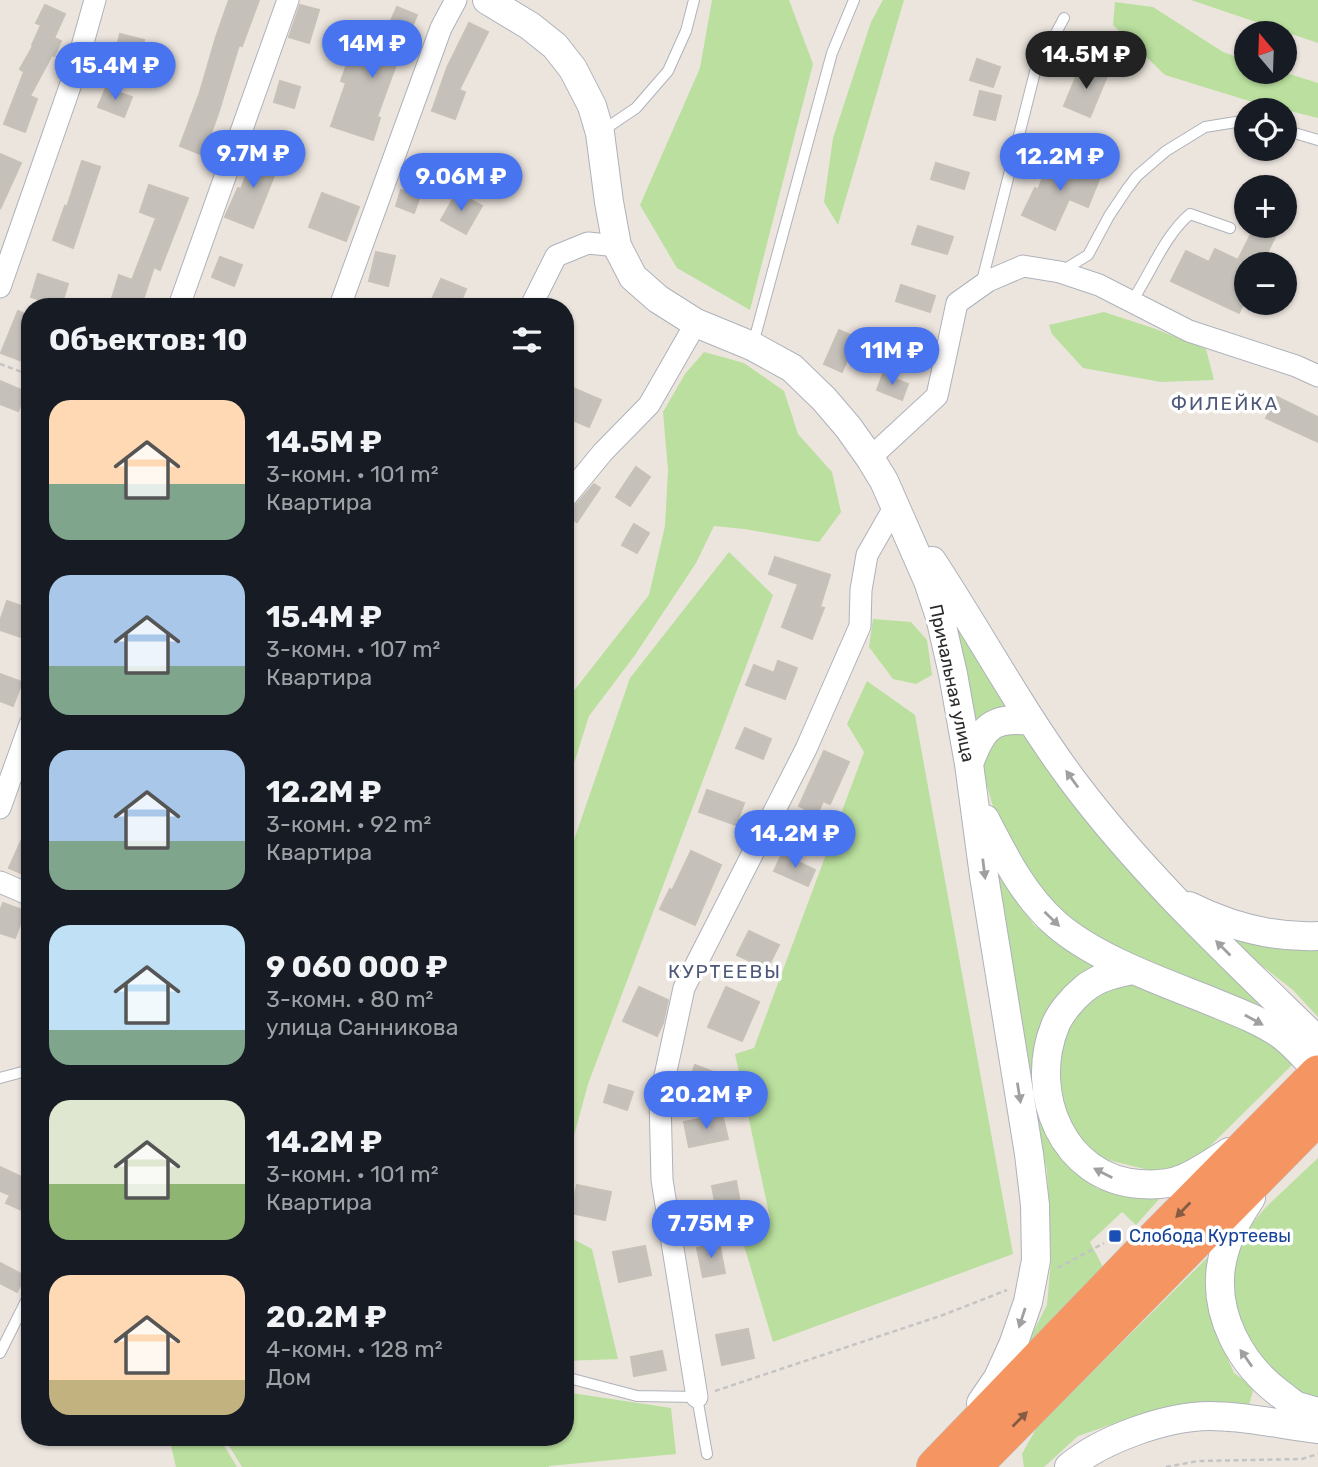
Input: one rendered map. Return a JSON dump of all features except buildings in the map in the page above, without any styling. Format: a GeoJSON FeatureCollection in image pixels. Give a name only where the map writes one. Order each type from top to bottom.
{"type":"FeatureCollection","features":[{"type":"Feature","properties":{"kind":"highway"},"geometry":{"type":"LineString","coordinates":[[950,1464],[1266,1147],[1301,1119],[1318,1073]]}},
{"type":"Feature","properties":{"kind":"street"},"geometry":{"type":"LineString","coordinates":[[0,287],[74,75],[96,0]]}},
{"type":"Feature","properties":{"kind":"street"},"geometry":{"type":"LineString","coordinates":[[181,298],[288,0]]}},
{"type":"Feature","properties":{"kind":"street"},"geometry":{"type":"LineString","coordinates":[[343,298],[441,28],[456,0]]}},
{"type":"Feature","properties":{"kind":"street","name":"Причальная улица"},"geometry":{"type":"LineString","coordinates":[[487,0],[530,26],[555,46],[573,69],[592,106],[600,133],[617,246],[633,277],[658,299],[696,323],[752,346],[792,368],[824,399],[848,427],[884,481],[928,581],[940,617],[969,764],[984,876],[1029,1154],[1036,1260],[1028,1302],[1013,1345],[998,1378],[950,1464]]}},
{"type":"Feature","properties":{"kind":"street"},"geometry":{"type":"LineString","coordinates":[[535,298],[556,256],[588,243],[617,246]]}},
{"type":"Feature","properties":{"kind":"street"},"geometry":{"type":"LineString","coordinates":[[870,458],[937,396],[957,303],[988,281],[1023,266],[1060,272],[1099,285],[1189,331],[1296,366],[1318,376]]}},
{"type":"Feature","properties":{"kind":"street"},"geometry":{"type":"LineString","coordinates":[[574,487],[603,452],[649,405],[696,323]]}},
{"type":"Feature","properties":{"kind":"street"},"geometry":{"type":"LineString","coordinates":[[697,1397],[662,1180],[660,1099],[684,988],[806,749],[860,626],[861,590],[867,555],[895,506],[950,589],[1031,721],[1082,792],[1133,856],[1163,888],[1318,1041]]}},
{"type":"Feature","properties":{"kind":"street"},"geometry":{"type":"LineString","coordinates":[[969,764],[978,741],[993,724],[1012,719],[1031,721]]}},
{"type":"Feature","properties":{"kind":"street"},"geometry":{"type":"LineString","coordinates":[[0,808],[21,749]]}},
{"type":"Feature","properties":{"kind":"street"},"geometry":{"type":"LineString","coordinates":[[975,801],[1002,854],[1030,897],[1056,924],[1083,943],[1134,970],[1240,1013],[1280,1035],[1318,1073]]}},
{"type":"Feature","properties":{"kind":"street"},"geometry":{"type":"LineString","coordinates":[[0,882],[21,891]]}},
{"type":"Feature","properties":{"kind":"street"},"geometry":{"type":"LineString","coordinates":[[1163,888],[1190,906],[1236,925],[1267,932],[1318,936]]}},
{"type":"Feature","properties":{"kind":"street"},"geometry":{"type":"LineString","coordinates":[[1134,970],[1118,972],[1086,987],[1055,1024],[1049,1045],[1046,1088],[1053,1119],[1063,1140],[1082,1161],[1103,1175],[1124,1183],[1144,1184],[1164,1184],[1182,1179],[1266,1147]]}},
{"type":"Feature","properties":{"kind":"street"},"geometry":{"type":"LineString","coordinates":[[1266,1147],[1234,1224],[1221,1266],[1222,1307],[1228,1328],[1236,1342],[1248,1362],[1269,1386],[1295,1405],[1318,1414]]}},
{"type":"Feature","properties":{"kind":"street"},"geometry":{"type":"LineString","coordinates":[[1267,1421],[1318,1414]]}},
{"type":"Feature","properties":{"kind":"street"},"geometry":{"type":"LineString","coordinates":[[1069,1467],[1101,1444],[1154,1425],[1181,1419],[1208,1415],[1318,1429]]}},
{"type":"Feature","properties":{"kind":"lane"},"geometry":{"type":"LineString","coordinates":[[600,133],[635,108],[668,71],[686,31],[694,0]]}},
{"type":"Feature","properties":{"kind":"lane"},"geometry":{"type":"LineString","coordinates":[[752,346],[832,53],[854,0]]}},
{"type":"Feature","properties":{"kind":"lane"},"geometry":{"type":"LineString","coordinates":[[980,287],[1035,72],[1064,18]]}},
{"type":"Feature","properties":{"kind":"lane"},"geometry":{"type":"LineString","coordinates":[[1060,272],[1088,255],[1127,189],[1137,176],[1166,151],[1205,127],[1234,122]]}},
{"type":"Feature","properties":{"kind":"lane"},"geometry":{"type":"LineString","coordinates":[[1297,134],[1318,140]]}},
{"type":"Feature","properties":{"kind":"lane"},"geometry":{"type":"LineString","coordinates":[[1132,302],[1179,224],[1190,214],[1230,228]]}},
{"type":"Feature","properties":{"kind":"lane"},"geometry":{"type":"LineString","coordinates":[[0,1078],[21,1072]]}},
{"type":"Feature","properties":{"kind":"lane"},"geometry":{"type":"LineString","coordinates":[[0,1353],[21,1311]]}},
{"type":"Feature","properties":{"kind":"lane"},"geometry":{"type":"LineString","coordinates":[[574,1379],[637,1396],[697,1397],[706,1454]]}},
{"type":"Feature","properties":{"kind":"path"},"geometry":{"type":"LineString","coordinates":[[0,364],[21,371]]}},
{"type":"Feature","properties":{"kind":"path"},"geometry":{"type":"LineString","coordinates":[[697,1397],[943,1315],[1050,1273],[1104,1242]]}},
{"type":"Feature","properties":{"kind":"path"},"geometry":{"type":"LineString","coordinates":[[1166,1467],[1198,1461],[1302,1459],[1318,1454]]}},
{"type":"Feature","properties":{"kind":"green space"},"geometry":{"type":"Polygon","coordinates":[[[712,0],[789,0],[813,64],[750,310],[677,268],[640,205],[700,68],[712,0]]]}},
{"type":"Feature","properties":{"kind":"green space"},"geometry":{"type":"Polygon","coordinates":[[[883,0],[904,0],[838,225],[824,202],[833,138],[871,22],[883,0]]]}},
{"type":"Feature","properties":{"kind":"green space"},"geometry":{"type":"Polygon","coordinates":[[[1191,0],[1318,0],[1318,43],[1297,36],[1297,21],[1253,21],[1191,0]]]}},
{"type":"Feature","properties":{"kind":"green space"},"geometry":{"type":"Polygon","coordinates":[[[1115,2],[1153,7],[1223,52],[1234,56],[1234,84],[1297,84],[1297,76],[1318,83],[1318,118],[1297,113],[1297,98],[1240,98],[1165,75],[1113,25],[1115,2]]]}},
{"type":"Feature","properties":{"kind":"green space"},"geometry":{"type":"Polygon","coordinates":[[[1104,312],[1206,349],[1214,380],[1161,382],[1083,368],[1052,334],[1049,325],[1104,312]]]}},
{"type":"Feature","properties":{"kind":"green space"},"geometry":{"type":"Polygon","coordinates":[[[704,352],[744,363],[784,391],[798,434],[832,472],[841,512],[819,542],[714,526],[696,563],[635,655],[589,716],[574,764],[574,691],[649,595],[665,526],[668,470],[663,412],[685,374],[704,352]]]}},
{"type":"Feature","properties":{"kind":"green space"},"geometry":{"type":"Polygon","coordinates":[[[729,552],[773,595],[588,1084],[574,1136],[574,840],[630,678],[729,552]]]}},
{"type":"Feature","properties":{"kind":"green space"},"geometry":{"type":"Polygon","coordinates":[[[936,581],[1013,707],[973,727],[936,581]]]}},
{"type":"Feature","properties":{"kind":"green space"},"geometry":{"type":"Polygon","coordinates":[[[873,619],[911,622],[927,640],[932,675],[916,684],[893,679],[869,647],[873,619]]]}},
{"type":"Feature","properties":{"kind":"green space"},"geometry":{"type":"Polygon","coordinates":[[[867,681],[915,715],[1013,1254],[773,1342],[739,1229],[770,1218],[735,1054],[754,1048],[864,752],[847,724],[867,681]]]}},
{"type":"Feature","properties":{"kind":"green space"},"geometry":{"type":"Polygon","coordinates":[[[1026,732],[1100,838],[1159,904],[1310,1048],[1246,1001],[1092,937],[1060,915],[1034,881],[994,810],[980,762],[1000,734],[1026,732]]]}},
{"type":"Feature","properties":{"kind":"green space"},"geometry":{"type":"Polygon","coordinates":[[[986,847],[1033,924],[1063,948],[1101,967],[1073,984],[1047,1132],[1064,1162],[1098,1189],[1132,1192],[1168,1189],[1136,1225],[1122,1212],[1090,1242],[1103,1267],[1070,1307],[1023,1352],[1047,1305],[1051,1259],[1047,1171],[1034,1114],[986,847]]]}},
{"type":"Feature","properties":{"kind":"green space"},"geometry":{"type":"Polygon","coordinates":[[[1213,927],[1318,947],[1318,1017],[1293,990],[1213,927]]]}},
{"type":"Feature","properties":{"kind":"green space"},"geometry":{"type":"Polygon","coordinates":[[[1127,979],[1154,986],[1274,1043],[1295,1062],[1198,1158],[1165,1174],[1104,1159],[1078,1141],[1054,1084],[1063,1031],[1081,1003],[1127,979]]]}},
{"type":"Feature","properties":{"kind":"green space"},"geometry":{"type":"Polygon","coordinates":[[[1318,1158],[1318,1402],[1296,1394],[1256,1357],[1233,1306],[1236,1252],[1249,1227],[1266,1207],[1318,1158]]]}},
{"type":"Feature","properties":{"kind":"green space"},"geometry":{"type":"Polygon","coordinates":[[[574,1240],[592,1249],[618,1359],[574,1361],[574,1240]]]}},
{"type":"Feature","properties":{"kind":"green space"},"geometry":{"type":"Polygon","coordinates":[[[1218,1247],[1207,1296],[1214,1328],[1234,1373],[1254,1387],[1249,1405],[1195,1404],[1110,1425],[1078,1436],[1044,1467],[1024,1467],[1022,1454],[1037,1427],[1218,1247]]]}},
{"type":"Feature","properties":{"kind":"green space"},"geometry":{"type":"Polygon","coordinates":[[[574,1393],[671,1408],[676,1454],[549,1467],[242,1467],[229,1446],[574,1446],[574,1393]]]}},
{"type":"Feature","properties":{"kind":"green space"},"geometry":{"type":"Polygon","coordinates":[[[171,1446],[224,1446],[237,1467],[176,1467],[171,1446]]]}},
{"type":"Feature","properties":{"kind":"place","name":"Слобода Куртеевы"},"geometry":{"type":"Point","coordinates":[1115,1236]}},
{"type":"Feature","properties":{"kind":"district","name":"ФИЛЕЙКА"},"geometry":{"type":"Point","coordinates":[1225,403]}},
{"type":"Feature","properties":{"kind":"district","name":"КУРТЕЕВЫ"},"geometry":{"type":"Point","coordinates":[725,971]}}]}
